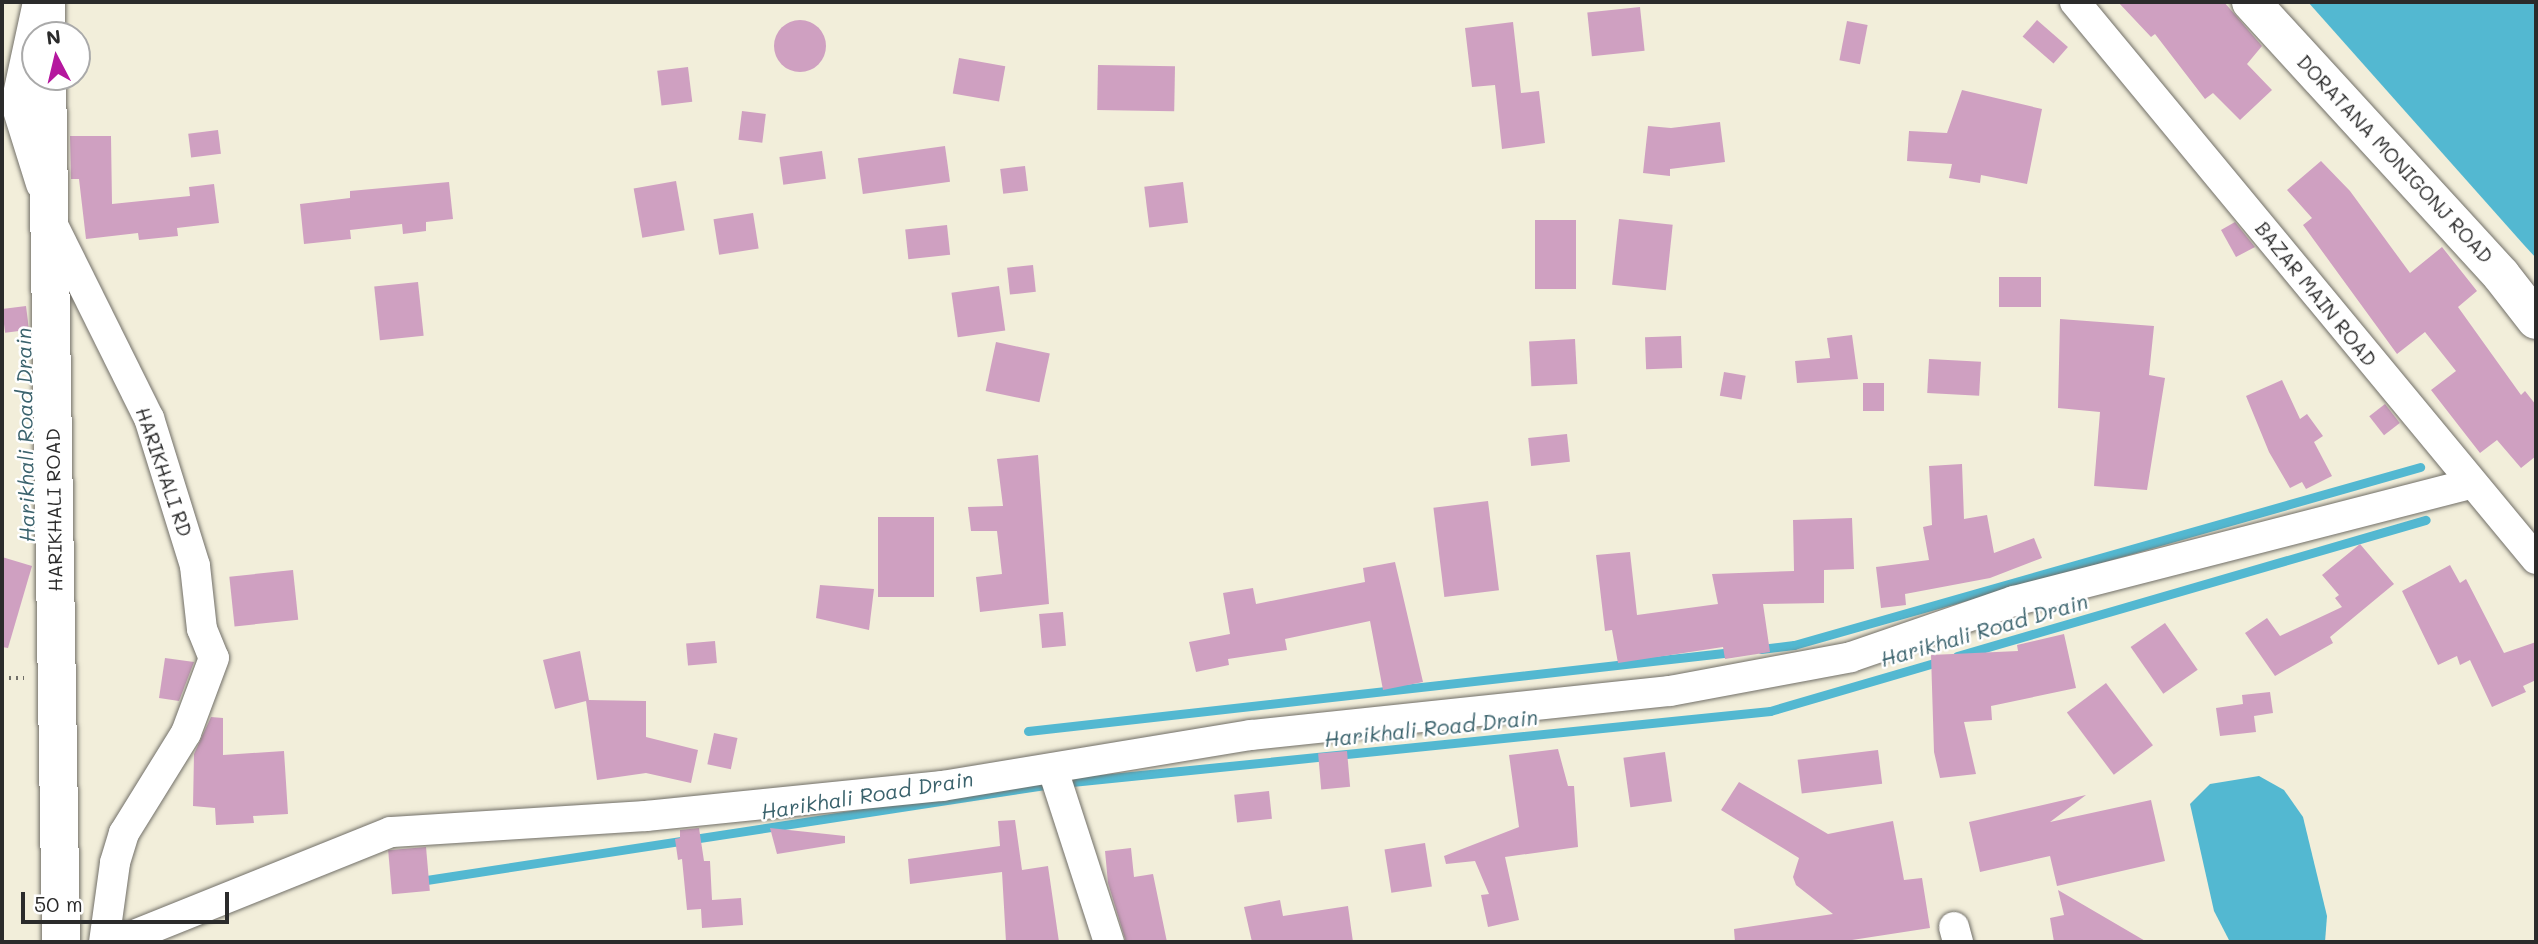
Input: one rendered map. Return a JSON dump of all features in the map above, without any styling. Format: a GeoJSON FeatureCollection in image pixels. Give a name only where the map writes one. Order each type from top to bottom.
{"type":"FeatureCollection","features":[{"type":"Feature","properties":{"kind":"main road"},"geometry":{"type":"LineString","coordinates":[[46,2],[46,21]]}},
{"type":"Feature","properties":{"kind":"main road","name":"DORATANA MONIGONJ ROAD"},"geometry":{"type":"LineString","coordinates":[[2250,2],[2501,275],[2536,320]]}},
{"type":"Feature","properties":{"kind":"main road","name":"HARIKHALI ROAD"},"geometry":{"type":"LineString","coordinates":[[47,91],[61,942]]}},
{"type":"Feature","properties":{"kind":"street","name":"HARIKHALI RD"},"geometry":{"type":"LineString","coordinates":[[38,2],[16,104],[55,233],[149,418],[195,566],[202,629],[214,658],[186,733],[124,833],[114,863],[104,942]]}},
{"type":"Feature","properties":{"kind":"street","name":"BAZAR MAIN ROAD"},"geometry":{"type":"LineString","coordinates":[[2076,2],[2471,484],[2536,559]]}},
{"type":"Feature","properties":{"kind":"street"},"geometry":{"type":"LineString","coordinates":[[117,942],[391,832],[646,816],[942,786],[992,775],[1053,770],[1251,735],[1670,691],[1851,657],[2014,601],[2471,484]]}},
{"type":"Feature","properties":{"kind":"street"},"geometry":{"type":"LineString","coordinates":[[1053,770],[1109,942]]}},
{"type":"Feature","properties":{"kind":"water"},"geometry":{"type":"Polygon","coordinates":[[[2308,2],[2536,2],[2536,258],[2524,245],[2308,2]]]}},
{"type":"Feature","properties":{"kind":"water"},"geometry":{"type":"Polygon","coordinates":[[[2259,776],[2284,790],[2303,817],[2327,916],[2325,942],[2230,942],[2214,911],[2190,804],[2210,784],[2259,776]]]}},
{"type":"Feature","properties":{"kind":"building"},"geometry":{"type":"Polygon","coordinates":[[[2118,2],[2224,2],[2262,46],[2247,64],[2272,90],[2240,120],[2213,93],[2205,99],[2155,34],[2151,37],[2118,2]]]}},
{"type":"Feature","properties":{"kind":"building"},"geometry":{"type":"Polygon","coordinates":[[[1640,7],[1645,51],[1592,56],[1587,13],[1640,7]]]}},
{"type":"Feature","properties":{"kind":"building"},"geometry":{"type":"Polygon","coordinates":[[[800,20],[810,22],[818,28],[824,36],[824,56],[818,64],[810,70],[800,72],[790,70],[782,64],[776,56],[774,46],[776,36],[782,28],[790,22],[800,20]]]}},
{"type":"Feature","properties":{"kind":"building"},"geometry":{"type":"Polygon","coordinates":[[[2037,20],[2068,47],[2054,64],[2023,37],[2037,20]]]}},
{"type":"Feature","properties":{"kind":"building"},"geometry":{"type":"Polygon","coordinates":[[[1847,21],[1868,25],[1860,64],[1839,60],[1847,21]]]}},
{"type":"Feature","properties":{"kind":"building"},"geometry":{"type":"Polygon","coordinates":[[[1513,22],[1521,93],[1539,91],[1545,143],[1502,149],[1495,85],[1472,87],[1465,28],[1513,22]]]}},
{"type":"Feature","properties":{"kind":"building"},"geometry":{"type":"Polygon","coordinates":[[[959,58],[1005,66],[999,102],[953,93],[959,58]]]}},
{"type":"Feature","properties":{"kind":"building"},"geometry":{"type":"Polygon","coordinates":[[[1098,65],[1175,66],[1174,111],[1097,110],[1098,65]]]}},
{"type":"Feature","properties":{"kind":"building"},"geometry":{"type":"Polygon","coordinates":[[[688,67],[692,102],[661,106],[657,71],[688,67]]]}},
{"type":"Feature","properties":{"kind":"building"},"geometry":{"type":"Polygon","coordinates":[[[1962,90],[2042,109],[2027,184],[1981,175],[1980,183],[1949,178],[1952,164],[1907,161],[1909,131],[1947,133],[1962,90]]]}},
{"type":"Feature","properties":{"kind":"building"},"geometry":{"type":"Polygon","coordinates":[[[742,111],[766,114],[762,143],[738,140],[742,111]]]}},
{"type":"Feature","properties":{"kind":"building"},"geometry":{"type":"Polygon","coordinates":[[[1720,122],[1725,162],[1670,169],[1670,176],[1643,173],[1648,126],[1671,128],[1720,122]]]}},
{"type":"Feature","properties":{"kind":"building"},"geometry":{"type":"Polygon","coordinates":[[[218,130],[221,154],[191,157],[188,134],[218,130]]]}},
{"type":"Feature","properties":{"kind":"building"},"geometry":{"type":"Polygon","coordinates":[[[70,136],[111,136],[112,204],[190,196],[189,187],[214,184],[219,223],[177,228],[178,236],[139,240],[138,233],[86,239],[79,179],[71,179],[70,136]]]}},
{"type":"Feature","properties":{"kind":"building"},"geometry":{"type":"Polygon","coordinates":[[[945,146],[950,182],[863,194],[858,158],[945,146]]]}},
{"type":"Feature","properties":{"kind":"building"},"geometry":{"type":"Polygon","coordinates":[[[822,151],[826,179],[783,185],[779,157],[822,151]]]}},
{"type":"Feature","properties":{"kind":"building"},"geometry":{"type":"Polygon","coordinates":[[[2321,161],[2350,191],[2410,273],[2442,247],[2477,291],[2458,307],[2521,395],[2525,391],[2536,405],[2536,456],[2521,468],[2497,440],[2480,453],[2431,390],[2456,371],[2425,332],[2397,354],[2303,225],[2312,218],[2287,190],[2321,161]]]}},
{"type":"Feature","properties":{"kind":"building"},"geometry":{"type":"Polygon","coordinates":[[[1025,166],[1028,191],[1003,194],[1000,169],[1025,166]]]}},
{"type":"Feature","properties":{"kind":"building"},"geometry":{"type":"Polygon","coordinates":[[[676,181],[685,230],[642,238],[634,188],[676,181]]]}},
{"type":"Feature","properties":{"kind":"building"},"geometry":{"type":"Polygon","coordinates":[[[449,182],[453,219],[426,222],[426,231],[403,234],[402,224],[350,230],[351,239],[304,244],[300,204],[350,198],[350,191],[449,182]]]}},
{"type":"Feature","properties":{"kind":"building"},"geometry":{"type":"Polygon","coordinates":[[[1183,182],[1188,223],[1149,227],[1144,187],[1183,182]]]}},
{"type":"Feature","properties":{"kind":"building"},"geometry":{"type":"Polygon","coordinates":[[[753,213],[759,249],[719,255],[713,219],[753,213]]]}},
{"type":"Feature","properties":{"kind":"building"},"geometry":{"type":"Polygon","coordinates":[[[1619,219],[1673,225],[1666,290],[1612,285],[1619,219]]]}},
{"type":"Feature","properties":{"kind":"building"},"geometry":{"type":"Polygon","coordinates":[[[1535,220],[1576,220],[1576,289],[1535,289],[1535,220]]]}},
{"type":"Feature","properties":{"kind":"building"},"geometry":{"type":"Polygon","coordinates":[[[2235,222],[2255,247],[2236,257],[2221,230],[2235,222]]]}},
{"type":"Feature","properties":{"kind":"building"},"geometry":{"type":"Polygon","coordinates":[[[947,225],[950,255],[908,259],[905,229],[947,225]]]}},
{"type":"Feature","properties":{"kind":"building"},"geometry":{"type":"Polygon","coordinates":[[[1033,265],[1036,292],[1010,295],[1007,268],[1033,265]]]}},
{"type":"Feature","properties":{"kind":"building"},"geometry":{"type":"Polygon","coordinates":[[[1999,277],[2041,277],[2041,307],[1999,307],[1999,277]]]}},
{"type":"Feature","properties":{"kind":"building"},"geometry":{"type":"Polygon","coordinates":[[[418,282],[424,336],[380,340],[374,287],[418,282]]]}},
{"type":"Feature","properties":{"kind":"building"},"geometry":{"type":"Polygon","coordinates":[[[999,286],[1005,331],[958,337],[951,293],[999,286]]]}},
{"type":"Feature","properties":{"kind":"building"},"geometry":{"type":"Polygon","coordinates":[[[26,306],[29,330],[5,333],[2,309],[26,306]]]}},
{"type":"Feature","properties":{"kind":"building"},"geometry":{"type":"Polygon","coordinates":[[[2060,319],[2154,326],[2149,375],[2165,378],[2147,490],[2094,486],[2100,412],[2058,408],[2060,319]]]}},
{"type":"Feature","properties":{"kind":"building"},"geometry":{"type":"Polygon","coordinates":[[[1852,335],[1858,379],[1797,383],[1795,361],[1830,358],[1827,338],[1852,335]]]}},
{"type":"Feature","properties":{"kind":"building"},"geometry":{"type":"Polygon","coordinates":[[[1681,336],[1682,368],[1646,369],[1645,337],[1681,336]]]}},
{"type":"Feature","properties":{"kind":"building"},"geometry":{"type":"Polygon","coordinates":[[[1575,339],[1577,384],[1531,386],[1529,341],[1575,339]]]}},
{"type":"Feature","properties":{"kind":"building"},"geometry":{"type":"Polygon","coordinates":[[[996,342],[1050,353],[1039,402],[986,391],[996,342]]]}},
{"type":"Feature","properties":{"kind":"building"},"geometry":{"type":"Polygon","coordinates":[[[1929,359],[1981,362],[1979,396],[1927,393],[1929,359]]]}},
{"type":"Feature","properties":{"kind":"building"},"geometry":{"type":"Polygon","coordinates":[[[1724,372],[1746,376],[1741,399],[1720,396],[1724,372]]]}},
{"type":"Feature","properties":{"kind":"building"},"geometry":{"type":"Polygon","coordinates":[[[2282,380],[2300,419],[2307,414],[2323,436],[2314,442],[2332,476],[2306,489],[2302,482],[2290,488],[2269,452],[2246,396],[2282,380]]]}},
{"type":"Feature","properties":{"kind":"building"},"geometry":{"type":"Polygon","coordinates":[[[1863,383],[1884,383],[1884,411],[1863,411],[1863,383]]]}},
{"type":"Feature","properties":{"kind":"building"},"geometry":{"type":"Polygon","coordinates":[[[2385,404],[2400,423],[2384,435],[2369,416],[2385,404]]]}},
{"type":"Feature","properties":{"kind":"building"},"geometry":{"type":"Polygon","coordinates":[[[1567,434],[1570,462],[1531,466],[1528,438],[1567,434]]]}},
{"type":"Feature","properties":{"kind":"building"},"geometry":{"type":"Polygon","coordinates":[[[1038,455],[1049,604],[980,612],[976,577],[1002,574],[997,531],[971,531],[968,507],[1003,506],[997,459],[1038,455]]]}},
{"type":"Feature","properties":{"kind":"building"},"geometry":{"type":"Polygon","coordinates":[[[1962,464],[1964,519],[1987,515],[1994,553],[2034,538],[2042,558],[1990,578],[1905,594],[1906,605],[1881,608],[1876,567],[1929,560],[1923,527],[1932,525],[1929,466],[1962,464]]]}},
{"type":"Feature","properties":{"kind":"building"},"geometry":{"type":"Polygon","coordinates":[[[1488,501],[1499,590],[1444,597],[1433,508],[1488,501]]]}},
{"type":"Feature","properties":{"kind":"building"},"geometry":{"type":"Polygon","coordinates":[[[878,517],[934,517],[934,597],[878,597],[878,517]]]}},
{"type":"Feature","properties":{"kind":"building"},"geometry":{"type":"Polygon","coordinates":[[[1852,518],[1854,569],[1824,570],[1824,603],[1763,604],[1770,652],[1725,659],[1723,647],[1618,663],[1612,630],[1605,631],[1596,555],[1630,552],[1637,615],[1718,604],[1712,574],[1794,571],[1793,520],[1852,518]]]}},
{"type":"Feature","properties":{"kind":"building"},"geometry":{"type":"Polygon","coordinates":[[[2360,544],[2394,584],[2330,637],[2333,643],[2275,676],[2245,633],[2267,618],[2280,636],[2342,607],[2335,598],[2339,595],[2322,575],[2360,544]]]}},
{"type":"Feature","properties":{"kind":"building"},"geometry":{"type":"Polygon","coordinates":[[[2,557],[32,566],[8,648],[2,647],[2,557]]]}},
{"type":"Feature","properties":{"kind":"building"},"geometry":{"type":"Polygon","coordinates":[[[1395,562],[1423,682],[1383,690],[1370,621],[1285,639],[1287,650],[1228,659],[1229,665],[1196,672],[1189,642],[1230,634],[1223,593],[1253,588],[1256,604],[1365,582],[1363,568],[1395,562]]]}},
{"type":"Feature","properties":{"kind":"building"},"geometry":{"type":"Polygon","coordinates":[[[2450,565],[2460,583],[2466,579],[2504,653],[2536,642],[2536,680],[2523,686],[2526,692],[2492,707],[2470,660],[2460,665],[2457,656],[2438,665],[2402,591],[2450,565]]]}},
{"type":"Feature","properties":{"kind":"building"},"geometry":{"type":"Polygon","coordinates":[[[293,570],[298,620],[235,626],[229,577],[293,570]]]}},
{"type":"Feature","properties":{"kind":"building"},"geometry":{"type":"Polygon","coordinates":[[[820,585],[874,589],[869,630],[816,618],[820,585]]]}},
{"type":"Feature","properties":{"kind":"building"},"geometry":{"type":"Polygon","coordinates":[[[1063,612],[1066,646],[1042,648],[1039,614],[1063,612]]]}},
{"type":"Feature","properties":{"kind":"building"},"geometry":{"type":"Polygon","coordinates":[[[2165,623],[2198,670],[2163,694],[2131,647],[2165,623]]]}},
{"type":"Feature","properties":{"kind":"building"},"geometry":{"type":"Polygon","coordinates":[[[2064,634],[2076,688],[1991,706],[1992,720],[1964,722],[1976,774],[1940,778],[1934,752],[1931,655],[2018,651],[2017,645],[2064,634]]]}},
{"type":"Feature","properties":{"kind":"building"},"geometry":{"type":"Polygon","coordinates":[[[715,641],[717,663],[688,665],[686,644],[715,641]]]}},
{"type":"Feature","properties":{"kind":"building"},"geometry":{"type":"Polygon","coordinates":[[[580,651],[589,700],[646,701],[646,737],[698,750],[691,783],[646,773],[597,780],[586,701],[555,709],[543,660],[580,651]]]}},
{"type":"Feature","properties":{"kind":"building"},"geometry":{"type":"Polygon","coordinates":[[[165,658],[194,662],[179,701],[159,698],[165,658]]]}},
{"type":"Feature","properties":{"kind":"building"},"geometry":{"type":"Polygon","coordinates":[[[2106,683],[2153,745],[2114,775],[2067,712],[2106,683]]]}},
{"type":"Feature","properties":{"kind":"building"},"geometry":{"type":"Polygon","coordinates":[[[2270,692],[2273,713],[2254,716],[2256,732],[2220,736],[2216,708],[2243,704],[2242,695],[2270,692]]]}},
{"type":"Feature","properties":{"kind":"building"},"geometry":{"type":"Polygon","coordinates":[[[211,717],[223,718],[223,755],[284,751],[288,814],[253,816],[254,823],[216,825],[215,808],[193,806],[194,754],[211,717]]]}},
{"type":"Feature","properties":{"kind":"building"},"geometry":{"type":"Polygon","coordinates":[[[714,733],[737,738],[731,769],[707,764],[714,733]]]}},
{"type":"Feature","properties":{"kind":"building"},"geometry":{"type":"Polygon","coordinates":[[[1558,749],[1568,786],[1574,786],[1578,847],[1505,857],[1519,920],[1488,927],[1481,895],[1489,894],[1475,861],[1446,864],[1444,856],[1519,827],[1509,755],[1558,749]]]}},
{"type":"Feature","properties":{"kind":"building"},"geometry":{"type":"Polygon","coordinates":[[[1878,750],[1882,784],[1802,794],[1798,760],[1878,750]]]}},
{"type":"Feature","properties":{"kind":"building"},"geometry":{"type":"Polygon","coordinates":[[[1347,751],[1350,787],[1321,789],[1318,754],[1347,751]]]}},
{"type":"Feature","properties":{"kind":"building"},"geometry":{"type":"Polygon","coordinates":[[[1665,752],[1672,802],[1630,807],[1623,758],[1665,752]]]}},
{"type":"Feature","properties":{"kind":"building"},"geometry":{"type":"Polygon","coordinates":[[[1739,782],[1828,834],[1893,821],[1904,880],[1922,878],[1930,928],[1839,942],[1735,942],[1734,929],[1833,914],[1796,885],[1793,877],[1799,858],[1721,810],[1739,782]]]}},
{"type":"Feature","properties":{"kind":"building"},"geometry":{"type":"Polygon","coordinates":[[[1269,791],[1272,819],[1237,823],[1234,795],[1269,791]]]}},
{"type":"Feature","properties":{"kind":"building"},"geometry":{"type":"Polygon","coordinates":[[[2086,795],[2050,822],[2151,800],[2165,861],[2057,886],[2050,856],[1980,872],[1969,822],[2086,795]]]}},
{"type":"Feature","properties":{"kind":"building"},"geometry":{"type":"Polygon","coordinates":[[[1015,820],[1022,870],[1048,866],[1059,942],[1006,942],[1002,872],[910,884],[908,859],[1000,846],[998,821],[1015,820]]]}},
{"type":"Feature","properties":{"kind":"building"},"geometry":{"type":"Polygon","coordinates":[[[699,828],[704,861],[710,861],[712,900],[741,898],[743,925],[702,928],[701,909],[687,910],[682,859],[678,860],[675,839],[680,838],[680,830],[699,828]]]}},
{"type":"Feature","properties":{"kind":"building"},"geometry":{"type":"Polygon","coordinates":[[[770,828],[845,836],[845,843],[777,854],[770,828]]]}},
{"type":"Feature","properties":{"kind":"building"},"geometry":{"type":"Polygon","coordinates":[[[1425,843],[1432,886],[1391,893],[1385,849],[1425,843]]]}},
{"type":"Feature","properties":{"kind":"building"},"geometry":{"type":"Polygon","coordinates":[[[426,847],[430,891],[392,894],[388,850],[426,847]]]}},
{"type":"Feature","properties":{"kind":"building"},"geometry":{"type":"Polygon","coordinates":[[[1131,848],[1134,877],[1153,874],[1167,942],[1126,942],[1108,883],[1105,851],[1131,848]]]}},
{"type":"Feature","properties":{"kind":"building"},"geometry":{"type":"Polygon","coordinates":[[[2058,890],[2147,942],[2054,942],[2050,918],[2064,915],[2058,890]]]}},
{"type":"Feature","properties":{"kind":"building"},"geometry":{"type":"Polygon","coordinates":[[[1280,900],[1283,916],[1348,906],[1353,942],[1252,942],[1244,907],[1280,900]]]}},
{"type":"Feature","properties":{"kind":"waterway","name":"Harikhali Road Drain"},"geometry":{"type":"LineString","coordinates":[[1761,649],[1794,645],[2420,467]]}},
{"type":"Feature","properties":{"kind":"waterway","name":"Harikhali Road Drain"},"geometry":{"type":"LineString","coordinates":[[1957,656],[2426,520]]}},
{"type":"Feature","properties":{"kind":"waterway","name":"Harikhali Road Drain"},"geometry":{"type":"LineString","coordinates":[[1028,731],[1733,652]]}},
{"type":"Feature","properties":{"kind":"waterway","name":"Harikhali Road Drain"},"geometry":{"type":"LineString","coordinates":[[420,881],[1052,784],[1770,711],[1941,661]]}}]}
